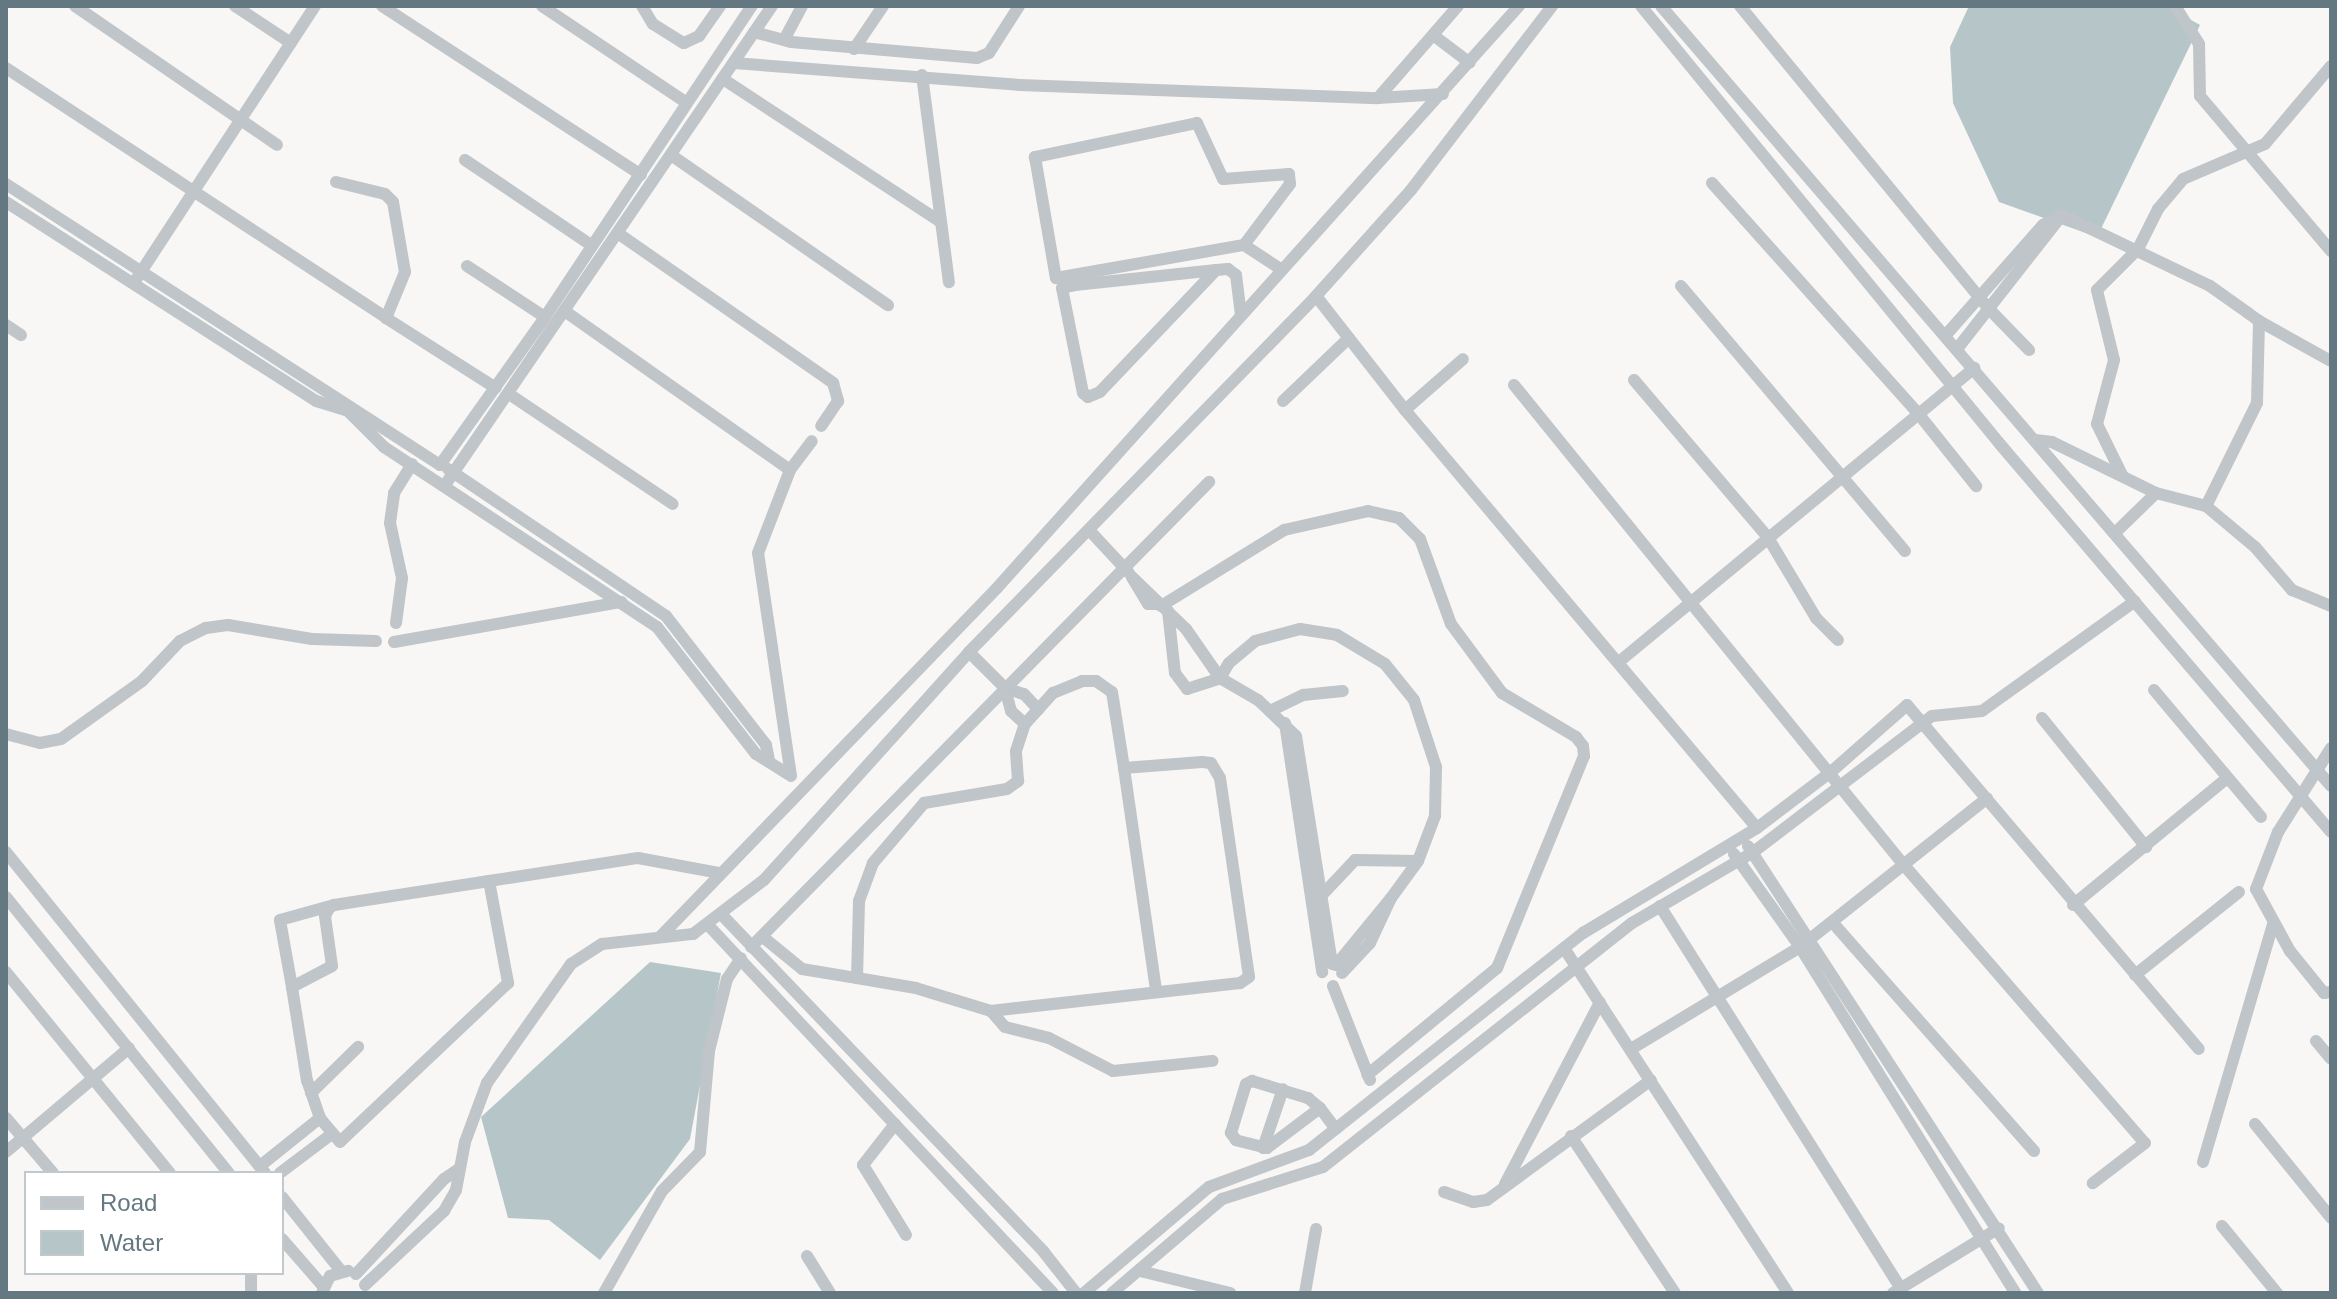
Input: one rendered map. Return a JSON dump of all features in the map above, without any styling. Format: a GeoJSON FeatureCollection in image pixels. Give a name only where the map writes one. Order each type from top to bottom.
{"type":"FeatureCollection","features":[{"type":"Feature","properties":{"kind":"street"},"geometry":{"type":"LineString","coordinates":[[75,6],[277,145]]}},
{"type":"Feature","properties":{"kind":"street"},"geometry":{"type":"LineString","coordinates":[[235,6],[291,43]]}},
{"type":"Feature","properties":{"kind":"street"},"geometry":{"type":"LineString","coordinates":[[132,284],[315,6]]}},
{"type":"Feature","properties":{"kind":"street"},"geometry":{"type":"LineString","coordinates":[[382,6],[641,175]]}},
{"type":"Feature","properties":{"kind":"street"},"geometry":{"type":"LineString","coordinates":[[542,6],[687,103]]}},
{"type":"Feature","properties":{"kind":"street"},"geometry":{"type":"LineString","coordinates":[[657,6],[645,12],[680,42],[699,36],[720,6]]}},
{"type":"Feature","properties":{"kind":"street"},"geometry":{"type":"LineString","coordinates":[[432,477],[545,317],[752,6]]}},
{"type":"Feature","properties":{"kind":"street"},"geometry":{"type":"LineString","coordinates":[[445,485],[772,6]]}},
{"type":"Feature","properties":{"kind":"street"},"geometry":{"type":"LineString","coordinates":[[784,40],[802,6]]}},
{"type":"Feature","properties":{"kind":"street"},"geometry":{"type":"LineString","coordinates":[[854,49],[883,6]]}},
{"type":"Feature","properties":{"kind":"street"},"geometry":{"type":"LineString","coordinates":[[1378,98],[1458,6]]}},
{"type":"Feature","properties":{"kind":"street"},"geometry":{"type":"LineString","coordinates":[[660,937],[997,588],[1519,6]]}},
{"type":"Feature","properties":{"kind":"street"},"geometry":{"type":"LineString","coordinates":[[284,1200],[341,1271],[356,1274],[366,1289],[444,1211],[456,1190],[459,1169],[487,1083],[553,984],[571,964],[602,944],[693,934],[722,915],[815,827],[969,652],[1316,296],[1411,190],[1552,6]]}},
{"type":"Feature","properties":{"kind":"street"},"geometry":{"type":"LineString","coordinates":[[1641,6],[1950,383],[2331,832]]}},
{"type":"Feature","properties":{"kind":"street"},"geometry":{"type":"LineString","coordinates":[[1661,6],[2331,786]]}},
{"type":"Feature","properties":{"kind":"street"},"geometry":{"type":"LineString","coordinates":[[1740,6],[1990,310],[2029,350]]}},
{"type":"Feature","properties":{"kind":"street"},"geometry":{"type":"LineString","coordinates":[[2175,6],[2199,44],[2200,96],[2331,251]]}},
{"type":"Feature","properties":{"kind":"street"},"geometry":{"type":"LineString","coordinates":[[754,32],[784,40],[854,49],[977,58],[989,53],[1013,8]]}},
{"type":"Feature","properties":{"kind":"street"},"geometry":{"type":"LineString","coordinates":[[1433,35],[1470,63]]}},
{"type":"Feature","properties":{"kind":"street"},"geometry":{"type":"LineString","coordinates":[[699,36],[722,51]]}},
{"type":"Feature","properties":{"kind":"street"},"geometry":{"type":"LineString","coordinates":[[734,63],[922,75],[1019,85],[1378,98],[1443,94]]}},
{"type":"Feature","properties":{"kind":"street"},"geometry":{"type":"LineString","coordinates":[[2122,475],[2097,424],[2114,360],[2097,290],[2138,249],[2158,209],[2183,179],[2265,144],[2331,66]]}},
{"type":"Feature","properties":{"kind":"street"},"geometry":{"type":"LineString","coordinates":[[6,68],[496,388]]}},
{"type":"Feature","properties":{"kind":"street"},"geometry":{"type":"LineString","coordinates":[[922,75],[949,282]]}},
{"type":"Feature","properties":{"kind":"street"},"geometry":{"type":"LineString","coordinates":[[723,79],[941,222]]}},
{"type":"Feature","properties":{"kind":"street"},"geometry":{"type":"LineString","coordinates":[[1244,245],[1290,184],[1289,174],[1223,179],[1197,123],[1035,157],[1056,278],[1244,245],[1282,270]]}},
{"type":"Feature","properties":{"kind":"street"},"geometry":{"type":"LineString","coordinates":[[671,155],[888,305]]}},
{"type":"Feature","properties":{"kind":"street"},"geometry":{"type":"LineString","coordinates":[[465,160],[591,245]]}},
{"type":"Feature","properties":{"kind":"street"},"geometry":{"type":"LineString","coordinates":[[336,182],[385,194],[393,202],[405,272],[386,318]]}},
{"type":"Feature","properties":{"kind":"street"},"geometry":{"type":"LineString","coordinates":[[1712,183],[1917,412],[1976,486]]}},
{"type":"Feature","properties":{"kind":"street"},"geometry":{"type":"LineString","coordinates":[[6,184],[203,310],[344,406],[453,473],[666,616],[766,745],[769,760]]}},
{"type":"Feature","properties":{"kind":"street"},"geometry":{"type":"LineString","coordinates":[[6,202],[316,401],[344,406],[378,442],[657,627],[756,754],[788,774],[801,788]]}},
{"type":"Feature","properties":{"kind":"street"},"geometry":{"type":"LineString","coordinates":[[1945,336],[2043,225],[2062,215]]}},
{"type":"Feature","properties":{"kind":"street"},"geometry":{"type":"LineString","coordinates":[[1957,349],[2062,215]]}},
{"type":"Feature","properties":{"kind":"street"},"geometry":{"type":"LineString","coordinates":[[2062,215],[2210,286],[2259,321],[2331,361]]}},
{"type":"Feature","properties":{"kind":"street"},"geometry":{"type":"LineString","coordinates":[[619,234],[833,383],[838,401],[821,426]]}},
{"type":"Feature","properties":{"kind":"street"},"geometry":{"type":"LineString","coordinates":[[467,266],[545,317]]}},
{"type":"Feature","properties":{"kind":"street"},"geometry":{"type":"LineString","coordinates":[[578,266],[591,274]]}},
{"type":"Feature","properties":{"kind":"street"},"geometry":{"type":"LineString","coordinates":[[1216,270],[1100,392],[1088,397],[1083,393],[1062,288],[1216,270],[1236,275],[1241,315]]}},
{"type":"Feature","properties":{"kind":"street"},"geometry":{"type":"LineString","coordinates":[[1681,286],[1845,474],[1905,551]]}},
{"type":"Feature","properties":{"kind":"street"},"geometry":{"type":"LineString","coordinates":[[1316,296],[1405,410],[1620,661],[1757,828]]}},
{"type":"Feature","properties":{"kind":"street"},"geometry":{"type":"LineString","coordinates":[[197,323],[203,310]]}},
{"type":"Feature","properties":{"kind":"street"},"geometry":{"type":"LineString","coordinates":[[566,312],[790,470]]}},
{"type":"Feature","properties":{"kind":"street"},"geometry":{"type":"LineString","coordinates":[[2206,506],[2257,403],[2259,321]]}},
{"type":"Feature","properties":{"kind":"street"},"geometry":{"type":"LineString","coordinates":[[6,325],[21,335]]}},
{"type":"Feature","properties":{"kind":"street"},"geometry":{"type":"LineString","coordinates":[[1283,401],[1349,338]]}},
{"type":"Feature","properties":{"kind":"street"},"geometry":{"type":"LineString","coordinates":[[1405,410],[1463,359]]}},
{"type":"Feature","properties":{"kind":"street"},"geometry":{"type":"LineString","coordinates":[[1620,661],[1950,383],[1974,368]]}},
{"type":"Feature","properties":{"kind":"street"},"geometry":{"type":"LineString","coordinates":[[1634,380],[1767,536],[1816,618],[1838,640]]}},
{"type":"Feature","properties":{"kind":"street"},"geometry":{"type":"LineString","coordinates":[[1514,385],[1832,771],[1903,864],[2145,1143],[2093,1183]]}},
{"type":"Feature","properties":{"kind":"street"},"geometry":{"type":"LineString","coordinates":[[509,394],[673,504]]}},
{"type":"Feature","properties":{"kind":"street"},"geometry":{"type":"LineString","coordinates":[[2035,440],[2052,442],[2156,493],[2206,506],[2255,547],[2292,590],[2331,606]]}},
{"type":"Feature","properties":{"kind":"street"},"geometry":{"type":"LineString","coordinates":[[788,774],[758,567],[762,532],[790,470],[812,441]]}},
{"type":"Feature","properties":{"kind":"street"},"geometry":{"type":"LineString","coordinates":[[396,623],[402,578],[390,523],[394,493],[412,464]]}},
{"type":"Feature","properties":{"kind":"street"},"geometry":{"type":"LineString","coordinates":[[751,947],[764,938],[1005,688],[1128,573],[1209,482]]}},
{"type":"Feature","properties":{"kind":"street"},"geometry":{"type":"LineString","coordinates":[[2115,533],[2156,493]]}},
{"type":"Feature","properties":{"kind":"street"},"geometry":{"type":"LineString","coordinates":[[1368,511],[1399,518],[1420,539],[1451,624],[1502,693],[1576,737],[1583,746],[1584,756],[1497,968],[1369,1079],[1333,986],[1323,982],[1333,968],[1370,943],[1391,898],[1418,861],[1435,816],[1436,767],[1414,700],[1401,678],[1337,635],[1300,629],[1255,641],[1229,663],[1220,678],[1198,689],[1180,685],[1162,607],[1284,530],[1368,511]]}},
{"type":"Feature","properties":{"kind":"street"},"geometry":{"type":"LineString","coordinates":[[1090,531],[1128,573],[1141,580],[1220,678],[1285,723],[1299,749],[1333,968]]}},
{"type":"Feature","properties":{"kind":"street"},"geometry":{"type":"LineString","coordinates":[[1112,1293],[1234,1192],[1323,1167],[1576,964],[1660,906],[1752,853],[1932,716],[1982,711],[2135,601]]}},
{"type":"Feature","properties":{"kind":"street"},"geometry":{"type":"LineString","coordinates":[[394,642],[622,602]]}},
{"type":"Feature","properties":{"kind":"street"},"geometry":{"type":"LineString","coordinates":[[6,734],[40,743],[61,739],[142,681],[180,641],[206,628],[376,641]]}},
{"type":"Feature","properties":{"kind":"street"},"geometry":{"type":"LineString","coordinates":[[969,652],[1005,688],[1024,694],[1038,709]]}},
{"type":"Feature","properties":{"kind":"street"},"geometry":{"type":"LineString","coordinates":[[857,978],[859,901],[873,863],[924,803],[1007,789],[1018,781],[1016,751],[1025,724],[1061,688],[1082,681],[1105,685],[1112,692],[1156,990]]}},
{"type":"Feature","properties":{"kind":"street"},"geometry":{"type":"LineString","coordinates":[[1005,688],[1011,711],[1025,724]]}},
{"type":"Feature","properties":{"kind":"street"},"geometry":{"type":"LineString","coordinates":[[2154,690],[2261,817]]}},
{"type":"Feature","properties":{"kind":"street"},"geometry":{"type":"LineString","coordinates":[[1270,711],[1303,695],[1343,691]]}},
{"type":"Feature","properties":{"kind":"street"},"geometry":{"type":"LineString","coordinates":[[1084,1293],[1221,1181],[1297,1158],[1564,948],[1757,828],[1832,771],[1907,705],[2073,905],[2199,1049]]}},
{"type":"Feature","properties":{"kind":"street"},"geometry":{"type":"LineString","coordinates":[[2042,718],[2146,847]]}},
{"type":"Feature","properties":{"kind":"street"},"geometry":{"type":"LineString","coordinates":[[1285,723],[1333,968]]}},
{"type":"Feature","properties":{"kind":"street"},"geometry":{"type":"LineString","coordinates":[[2331,748],[2278,832],[2256,882],[2273,924],[2324,993],[2331,992]]}},
{"type":"Feature","properties":{"kind":"street"},"geometry":{"type":"LineString","coordinates":[[764,938],[802,969],[916,988],[991,1011],[1156,990],[1240,983],[1249,977],[1251,964],[1220,778],[1211,763],[1124,768]]}},
{"type":"Feature","properties":{"kind":"street"},"geometry":{"type":"LineString","coordinates":[[2073,905],[2227,778]]}},
{"type":"Feature","properties":{"kind":"street"},"geometry":{"type":"LineString","coordinates":[[1631,1049],[1719,1000],[1800,947],[1987,798]]}},
{"type":"Feature","properties":{"kind":"street"},"geometry":{"type":"LineString","coordinates":[[1742,837],[1999,1228],[2038,1293]]}},
{"type":"Feature","properties":{"kind":"street"},"geometry":{"type":"LineString","coordinates":[[1729,846],[1800,947],[2015,1293]]}},
{"type":"Feature","properties":{"kind":"street"},"geometry":{"type":"LineString","coordinates":[[6,852],[263,1169],[320,1118]]}},
{"type":"Feature","properties":{"kind":"street"},"geometry":{"type":"LineString","coordinates":[[489,881],[508,983],[347,1140],[340,1142],[320,1118],[311,1093],[280,920],[334,905],[489,881],[638,858],[719,873]]}},
{"type":"Feature","properties":{"kind":"street"},"geometry":{"type":"LineString","coordinates":[[1322,895],[1355,860],[1418,861]]}},
{"type":"Feature","properties":{"kind":"street"},"geometry":{"type":"LineString","coordinates":[[2135,975],[2239,892]]}},
{"type":"Feature","properties":{"kind":"street"},"geometry":{"type":"LineString","coordinates":[[6,897],[227,1171]]}},
{"type":"Feature","properties":{"kind":"street"},"geometry":{"type":"LineString","coordinates":[[292,987],[331,968],[325,916],[334,905]]}},
{"type":"Feature","properties":{"kind":"street"},"geometry":{"type":"LineString","coordinates":[[1660,906],[1897,1290],[1999,1228]]}},
{"type":"Feature","properties":{"kind":"street"},"geometry":{"type":"LineString","coordinates":[[722,915],[1043,1251],[1076,1293]]}},
{"type":"Feature","properties":{"kind":"street"},"geometry":{"type":"LineString","coordinates":[[1833,923],[2034,1151]]}},
{"type":"Feature","properties":{"kind":"street"},"geometry":{"type":"LineString","coordinates":[[2203,1162],[2273,924]]}},
{"type":"Feature","properties":{"kind":"street"},"geometry":{"type":"LineString","coordinates":[[708,925],[1053,1293]]}},
{"type":"Feature","properties":{"kind":"street"},"geometry":{"type":"LineString","coordinates":[[1564,948],[1788,1293]]}},
{"type":"Feature","properties":{"kind":"street"},"geometry":{"type":"LineString","coordinates":[[604,1293],[662,1191],[700,1152],[709,1051],[727,979],[741,958]]}},
{"type":"Feature","properties":{"kind":"street"},"geometry":{"type":"LineString","coordinates":[[6,972],[168,1171]]}},
{"type":"Feature","properties":{"kind":"street"},"geometry":{"type":"LineString","coordinates":[[1504,1187],[1527,1134],[1600,1002]]}},
{"type":"Feature","properties":{"kind":"street"},"geometry":{"type":"LineString","coordinates":[[991,1011],[1005,1027],[1049,1038],[1113,1071],[1212,1061]]}},
{"type":"Feature","properties":{"kind":"street"},"geometry":{"type":"LineString","coordinates":[[2316,1041],[2331,1059]]}},
{"type":"Feature","properties":{"kind":"street"},"geometry":{"type":"LineString","coordinates":[[311,1093],[358,1047]]}},
{"type":"Feature","properties":{"kind":"street"},"geometry":{"type":"LineString","coordinates":[[6,1152],[129,1048]]}},
{"type":"Feature","properties":{"kind":"street"},"geometry":{"type":"LineString","coordinates":[[1444,1192],[1473,1202],[1504,1187],[1651,1080]]}},
{"type":"Feature","properties":{"kind":"street"},"geometry":{"type":"LineString","coordinates":[[1263,1148],[1236,1140],[1231,1133],[1246,1084],[1283,1089],[1308,1098],[1336,1129]]}},
{"type":"Feature","properties":{"kind":"street"},"geometry":{"type":"LineString","coordinates":[[1263,1148],[1283,1089]]}},
{"type":"Feature","properties":{"kind":"street"},"geometry":{"type":"LineString","coordinates":[[1263,1148],[1320,1108]]}},
{"type":"Feature","properties":{"kind":"street"},"geometry":{"type":"LineString","coordinates":[[6,1118],[51,1171]]}},
{"type":"Feature","properties":{"kind":"street"},"geometry":{"type":"LineString","coordinates":[[895,1124],[863,1165],[906,1235]]}},
{"type":"Feature","properties":{"kind":"street"},"geometry":{"type":"LineString","coordinates":[[2255,1124],[2331,1218]]}},
{"type":"Feature","properties":{"kind":"street"},"geometry":{"type":"LineString","coordinates":[[283,1171],[333,1133]]}},
{"type":"Feature","properties":{"kind":"street"},"geometry":{"type":"LineString","coordinates":[[1571,1136],[1675,1293]]}},
{"type":"Feature","properties":{"kind":"street"},"geometry":{"type":"LineString","coordinates":[[356,1274],[444,1179],[459,1169]]}},
{"type":"Feature","properties":{"kind":"street"},"geometry":{"type":"LineString","coordinates":[[1221,1181],[1234,1192]]}},
{"type":"Feature","properties":{"kind":"street"},"geometry":{"type":"LineString","coordinates":[[2222,1226],[2277,1293]]}},
{"type":"Feature","properties":{"kind":"street"},"geometry":{"type":"LineString","coordinates":[[1305,1293],[1316,1229]]}},
{"type":"Feature","properties":{"kind":"street"},"geometry":{"type":"LineString","coordinates":[[284,1242],[322,1291],[341,1271]]}},
{"type":"Feature","properties":{"kind":"street"},"geometry":{"type":"LineString","coordinates":[[807,1256],[830,1293]]}},
{"type":"Feature","properties":{"kind":"street"},"geometry":{"type":"LineString","coordinates":[[1140,1271],[1230,1293]]}},
{"type":"Feature","properties":{"kind":"water"},"geometry":{"type":"Polygon","coordinates":[[[1969,6],[2166,6],[2200,25],[2097,237],[1999,202],[1953,103],[1950,47],[1969,6]]]}},
{"type":"Feature","properties":{"kind":"water"},"geometry":{"type":"Polygon","coordinates":[[[650,962],[721,973],[690,1139],[600,1260],[549,1220],[508,1218],[481,1117],[650,962]]]}}]}
